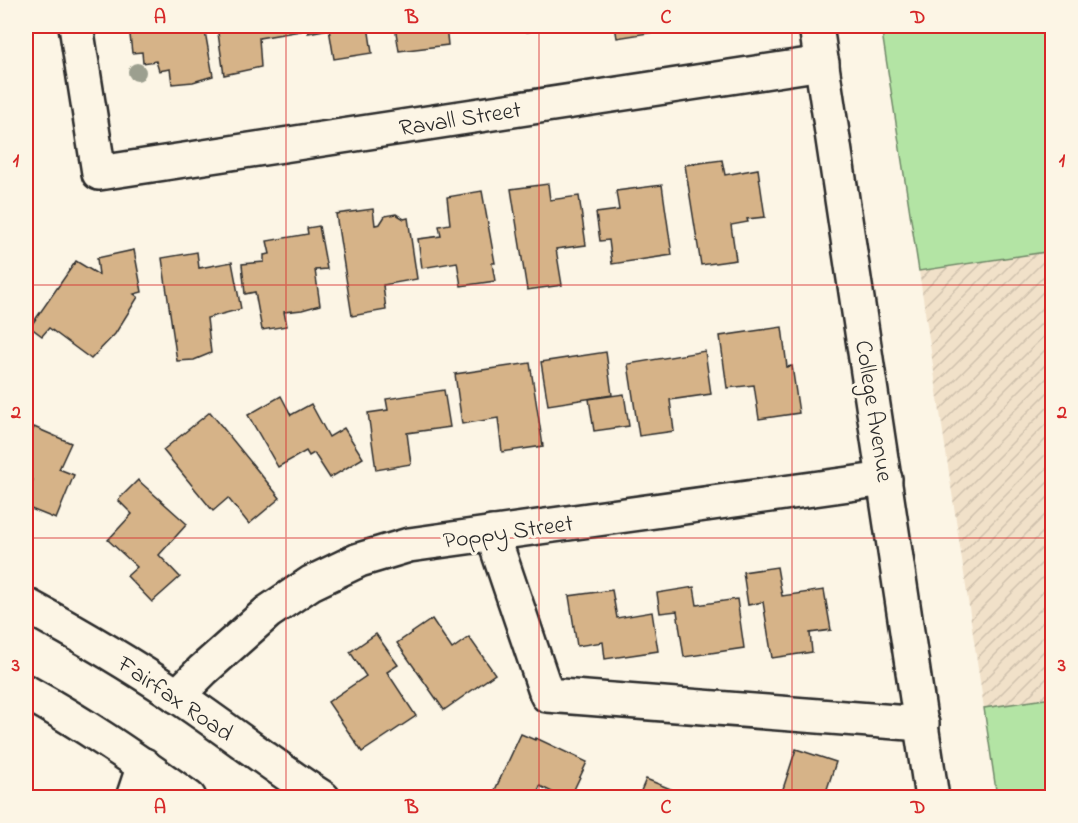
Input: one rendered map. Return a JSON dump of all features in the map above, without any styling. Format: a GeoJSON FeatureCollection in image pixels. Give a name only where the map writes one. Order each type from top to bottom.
{"type":"FeatureCollection","features":[{"type":"Feature","properties":{"kind":"street","name":"Ravall Street"},"geometry":{"type":"LineString","coordinates":[[76,26],[99,173],[822,63]]}},
{"type":"Feature","properties":{"kind":"street","name":"College Avenue"},"geometry":{"type":"LineString","coordinates":[[816,26],[932,798]]}},
{"type":"Feature","properties":{"kind":"street","name":"Poppy Street"},"geometry":{"type":"LineString","coordinates":[[177,696],[268,612],[311,582],[359,560],[409,545],[885,478]]}},
{"type":"Feature","properties":{"kind":"street"},"geometry":{"type":"LineString","coordinates":[[492,533],[547,695],[922,724]]}},
{"type":"Feature","properties":{"kind":"street","name":"Fairfax Road"},"geometry":{"type":"LineString","coordinates":[[26,605],[92,641],[177,696],[291,778],[323,798]]}},
{"type":"Feature","properties":{"kind":"street"},"geometry":{"type":"LineString","coordinates":[[26,692],[64,713],[144,765],[189,798]]}},
{"type":"Feature","properties":{"kind":"street"},"geometry":{"type":"LineString","coordinates":[[133,798],[144,765]]}},
{"type":"Feature","properties":{"kind":"shaded area"},"geometry":{"type":"Polygon","coordinates":[[[1052,251],[1052,698],[984,708],[919,271],[1052,251]]]}},
{"type":"Feature","properties":{"kind":"green space"},"geometry":{"type":"Polygon","coordinates":[[[881,26],[1052,26],[1052,251],[919,271],[881,26]]]}},
{"type":"Feature","properties":{"kind":"green space"},"geometry":{"type":"Polygon","coordinates":[[[1052,698],[1052,797],[997,797],[984,708],[1052,698]]]}},
{"type":"Feature","properties":{"kind":"building"},"geometry":{"type":"Polygon","coordinates":[[[129,26],[204,26],[213,76],[193,82],[172,84],[170,69],[159,71],[156,61],[143,63],[142,52],[132,53],[129,26]]]}},
{"type":"Feature","properties":{"kind":"building"},"geometry":{"type":"Polygon","coordinates":[[[217,26],[300,26],[301,31],[259,38],[261,67],[224,75],[217,26]]]}},
{"type":"Feature","properties":{"kind":"building"},"geometry":{"type":"Polygon","coordinates":[[[307,26],[368,26],[372,53],[334,59],[329,29],[308,33],[307,26]]]}},
{"type":"Feature","properties":{"kind":"building"},"geometry":{"type":"Polygon","coordinates":[[[395,26],[446,26],[448,45],[399,51],[395,26]]]}},
{"type":"Feature","properties":{"kind":"building"},"geometry":{"type":"Polygon","coordinates":[[[526,26],[561,26],[527,32],[526,26]]]}},
{"type":"Feature","properties":{"kind":"building"},"geometry":{"type":"Polygon","coordinates":[[[615,26],[679,26],[680,28],[617,38],[615,26]]]}},
{"type":"Feature","properties":{"kind":"building"},"geometry":{"type":"Polygon","coordinates":[[[722,160],[725,175],[758,169],[765,217],[747,219],[748,222],[731,225],[736,260],[701,265],[685,165],[722,160]]]}},
{"type":"Feature","properties":{"kind":"building"},"geometry":{"type":"Polygon","coordinates":[[[548,184],[550,200],[579,196],[586,245],[556,249],[562,285],[527,290],[511,189],[548,184]]]}},
{"type":"Feature","properties":{"kind":"building"},"geometry":{"type":"Polygon","coordinates":[[[662,185],[672,255],[612,264],[609,240],[600,241],[596,213],[619,210],[616,191],[662,185]]]}},
{"type":"Feature","properties":{"kind":"building"},"geometry":{"type":"Polygon","coordinates":[[[482,191],[495,263],[492,263],[495,281],[461,286],[457,262],[422,268],[418,239],[441,236],[439,226],[450,224],[447,197],[482,191]]]}},
{"type":"Feature","properties":{"kind":"building"},"geometry":{"type":"Polygon","coordinates":[[[373,209],[375,225],[380,224],[385,216],[396,214],[404,219],[408,218],[417,279],[383,285],[386,310],[352,316],[336,214],[373,209]]]}},
{"type":"Feature","properties":{"kind":"building"},"geometry":{"type":"Polygon","coordinates":[[[319,226],[327,269],[315,270],[320,305],[284,312],[287,326],[262,330],[255,292],[245,294],[242,264],[264,262],[264,255],[270,254],[267,241],[308,234],[307,228],[319,226]]]}},
{"type":"Feature","properties":{"kind":"building"},"geometry":{"type":"Polygon","coordinates":[[[26,236],[31,247],[26,251],[26,236]]]}},
{"type":"Feature","properties":{"kind":"building"},"geometry":{"type":"Polygon","coordinates":[[[134,250],[142,292],[134,294],[138,297],[115,334],[91,359],[49,328],[42,336],[30,327],[76,261],[99,275],[97,258],[134,250]]]}},
{"type":"Feature","properties":{"kind":"building"},"geometry":{"type":"Polygon","coordinates":[[[197,252],[199,268],[232,262],[241,309],[207,318],[211,353],[194,360],[177,361],[162,258],[197,252]]]}},
{"type":"Feature","properties":{"kind":"building"},"geometry":{"type":"Polygon","coordinates":[[[782,327],[787,367],[792,366],[799,413],[759,419],[754,385],[727,388],[720,336],[782,327]]]}},
{"type":"Feature","properties":{"kind":"building"},"geometry":{"type":"Polygon","coordinates":[[[705,351],[711,394],[670,400],[674,431],[639,436],[628,364],[705,351]]]}},
{"type":"Feature","properties":{"kind":"building"},"geometry":{"type":"Polygon","coordinates":[[[606,352],[612,395],[548,405],[541,362],[606,352]]]}},
{"type":"Feature","properties":{"kind":"building"},"geometry":{"type":"Polygon","coordinates":[[[530,363],[543,446],[502,452],[498,418],[462,424],[455,374],[530,363]]]}},
{"type":"Feature","properties":{"kind":"building"},"geometry":{"type":"Polygon","coordinates":[[[444,390],[450,427],[407,433],[411,464],[376,470],[368,413],[388,410],[386,399],[444,390]]]}},
{"type":"Feature","properties":{"kind":"building"},"geometry":{"type":"Polygon","coordinates":[[[624,394],[629,426],[594,431],[589,399],[624,394]]]}},
{"type":"Feature","properties":{"kind":"building"},"geometry":{"type":"Polygon","coordinates":[[[281,396],[291,415],[311,404],[329,437],[344,428],[363,458],[330,478],[314,453],[309,456],[306,451],[278,467],[248,415],[281,396]]]}},
{"type":"Feature","properties":{"kind":"building"},"geometry":{"type":"Polygon","coordinates":[[[210,412],[280,498],[249,524],[228,498],[213,511],[163,450],[210,412]]]}},
{"type":"Feature","properties":{"kind":"building"},"geometry":{"type":"Polygon","coordinates":[[[34,427],[71,443],[59,469],[74,475],[56,519],[26,507],[26,498],[33,480],[26,477],[26,446],[34,427]]]}},
{"type":"Feature","properties":{"kind":"building"},"geometry":{"type":"Polygon","coordinates":[[[138,480],[187,524],[159,555],[180,577],[152,602],[127,576],[137,567],[108,540],[132,514],[118,500],[138,480]]]}},
{"type":"Feature","properties":{"kind":"building"},"geometry":{"type":"Polygon","coordinates":[[[777,567],[782,596],[824,590],[831,630],[810,633],[812,652],[772,658],[763,602],[748,605],[743,572],[777,567]]]}},
{"type":"Feature","properties":{"kind":"building"},"geometry":{"type":"Polygon","coordinates":[[[694,587],[697,605],[737,599],[744,648],[684,657],[677,611],[660,613],[657,593],[694,587]]]}},
{"type":"Feature","properties":{"kind":"building"},"geometry":{"type":"Polygon","coordinates":[[[612,590],[617,618],[652,612],[658,651],[605,659],[603,642],[577,646],[569,596],[612,590]]]}},
{"type":"Feature","properties":{"kind":"building"},"geometry":{"type":"Polygon","coordinates":[[[432,619],[452,649],[469,637],[495,674],[444,710],[397,643],[432,619]]]}},
{"type":"Feature","properties":{"kind":"building"},"geometry":{"type":"Polygon","coordinates":[[[376,634],[398,665],[387,672],[416,716],[362,752],[328,702],[366,676],[350,652],[376,634]]]}},
{"type":"Feature","properties":{"kind":"building"},"geometry":{"type":"Polygon","coordinates":[[[521,734],[535,740],[536,738],[587,762],[570,798],[564,798],[540,786],[535,798],[505,798],[494,792],[521,734]]]}},
{"type":"Feature","properties":{"kind":"building"},"geometry":{"type":"Polygon","coordinates":[[[796,749],[836,762],[824,798],[780,798],[796,749]]]}},
{"type":"Feature","properties":{"kind":"building"},"geometry":{"type":"Polygon","coordinates":[[[646,779],[678,792],[676,798],[638,798],[646,779]]]}},
{"type":"Feature","properties":{"kind":"building"},"geometry":{"type":"Polygon","coordinates":[[[691,793],[703,798],[689,798],[691,793]]]}}]}
